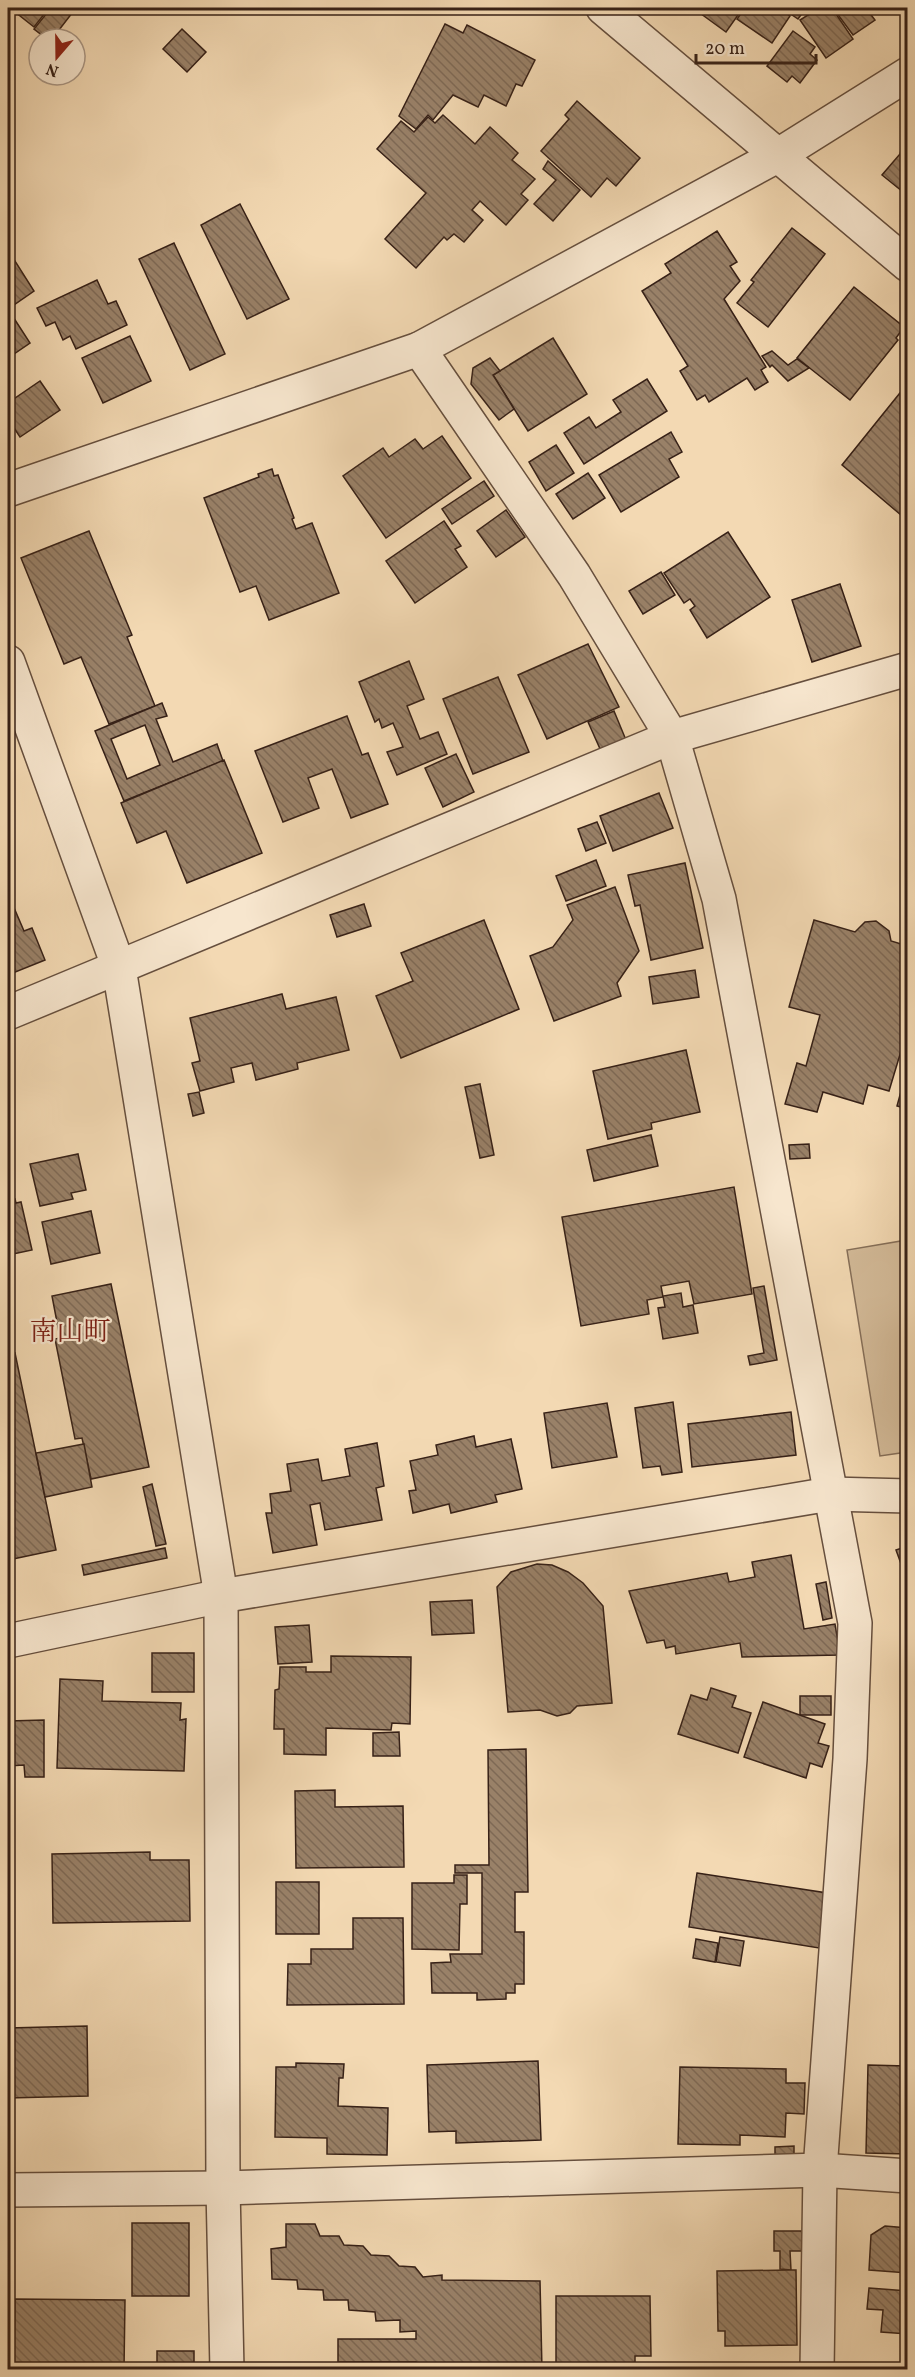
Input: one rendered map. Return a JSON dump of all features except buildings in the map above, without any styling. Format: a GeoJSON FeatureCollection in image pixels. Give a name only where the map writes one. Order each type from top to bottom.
{"type":"FeatureCollection","features":[{"type":"Feature","properties":{"kind":"street"},"geometry":{"type":"LineString","coordinates":[[603,8],[908,265]]}},
{"type":"Feature","properties":{"kind":"street"},"geometry":{"type":"LineString","coordinates":[[8,490],[419,349],[777,156],[908,74]]}},
{"type":"Feature","properties":{"kind":"street"},"geometry":{"type":"LineString","coordinates":[[419,349],[574,575],[672,737],[719,899],[855,1623],[850,1759],[820,2170],[817,2370]]}},
{"type":"Feature","properties":{"kind":"street"},"geometry":{"type":"LineString","coordinates":[[8,662],[119,968],[221,1596],[223,2188],[226,2370]]}},
{"type":"Feature","properties":{"kind":"street"},"geometry":{"type":"LineString","coordinates":[[8,1013],[672,737],[908,669]]}},
{"type":"Feature","properties":{"kind":"street"},"geometry":{"type":"LineString","coordinates":[[8,1641],[221,1596],[830,1494],[908,1496]]}},
{"type":"Feature","properties":{"kind":"street"},"geometry":{"type":"LineString","coordinates":[[8,2190],[223,2188],[820,2170],[908,2176]]}},
{"type":"Feature","properties":{"kind":"shaded area"},"geometry":{"type":"Polygon","coordinates":[[[907,1240],[907,1452],[880,1456],[847,1250],[907,1240]]]}},
{"type":"Feature","properties":{"kind":"district","name":"南山町"},"geometry":{"type":"Point","coordinates":[70,1331]}}]}
